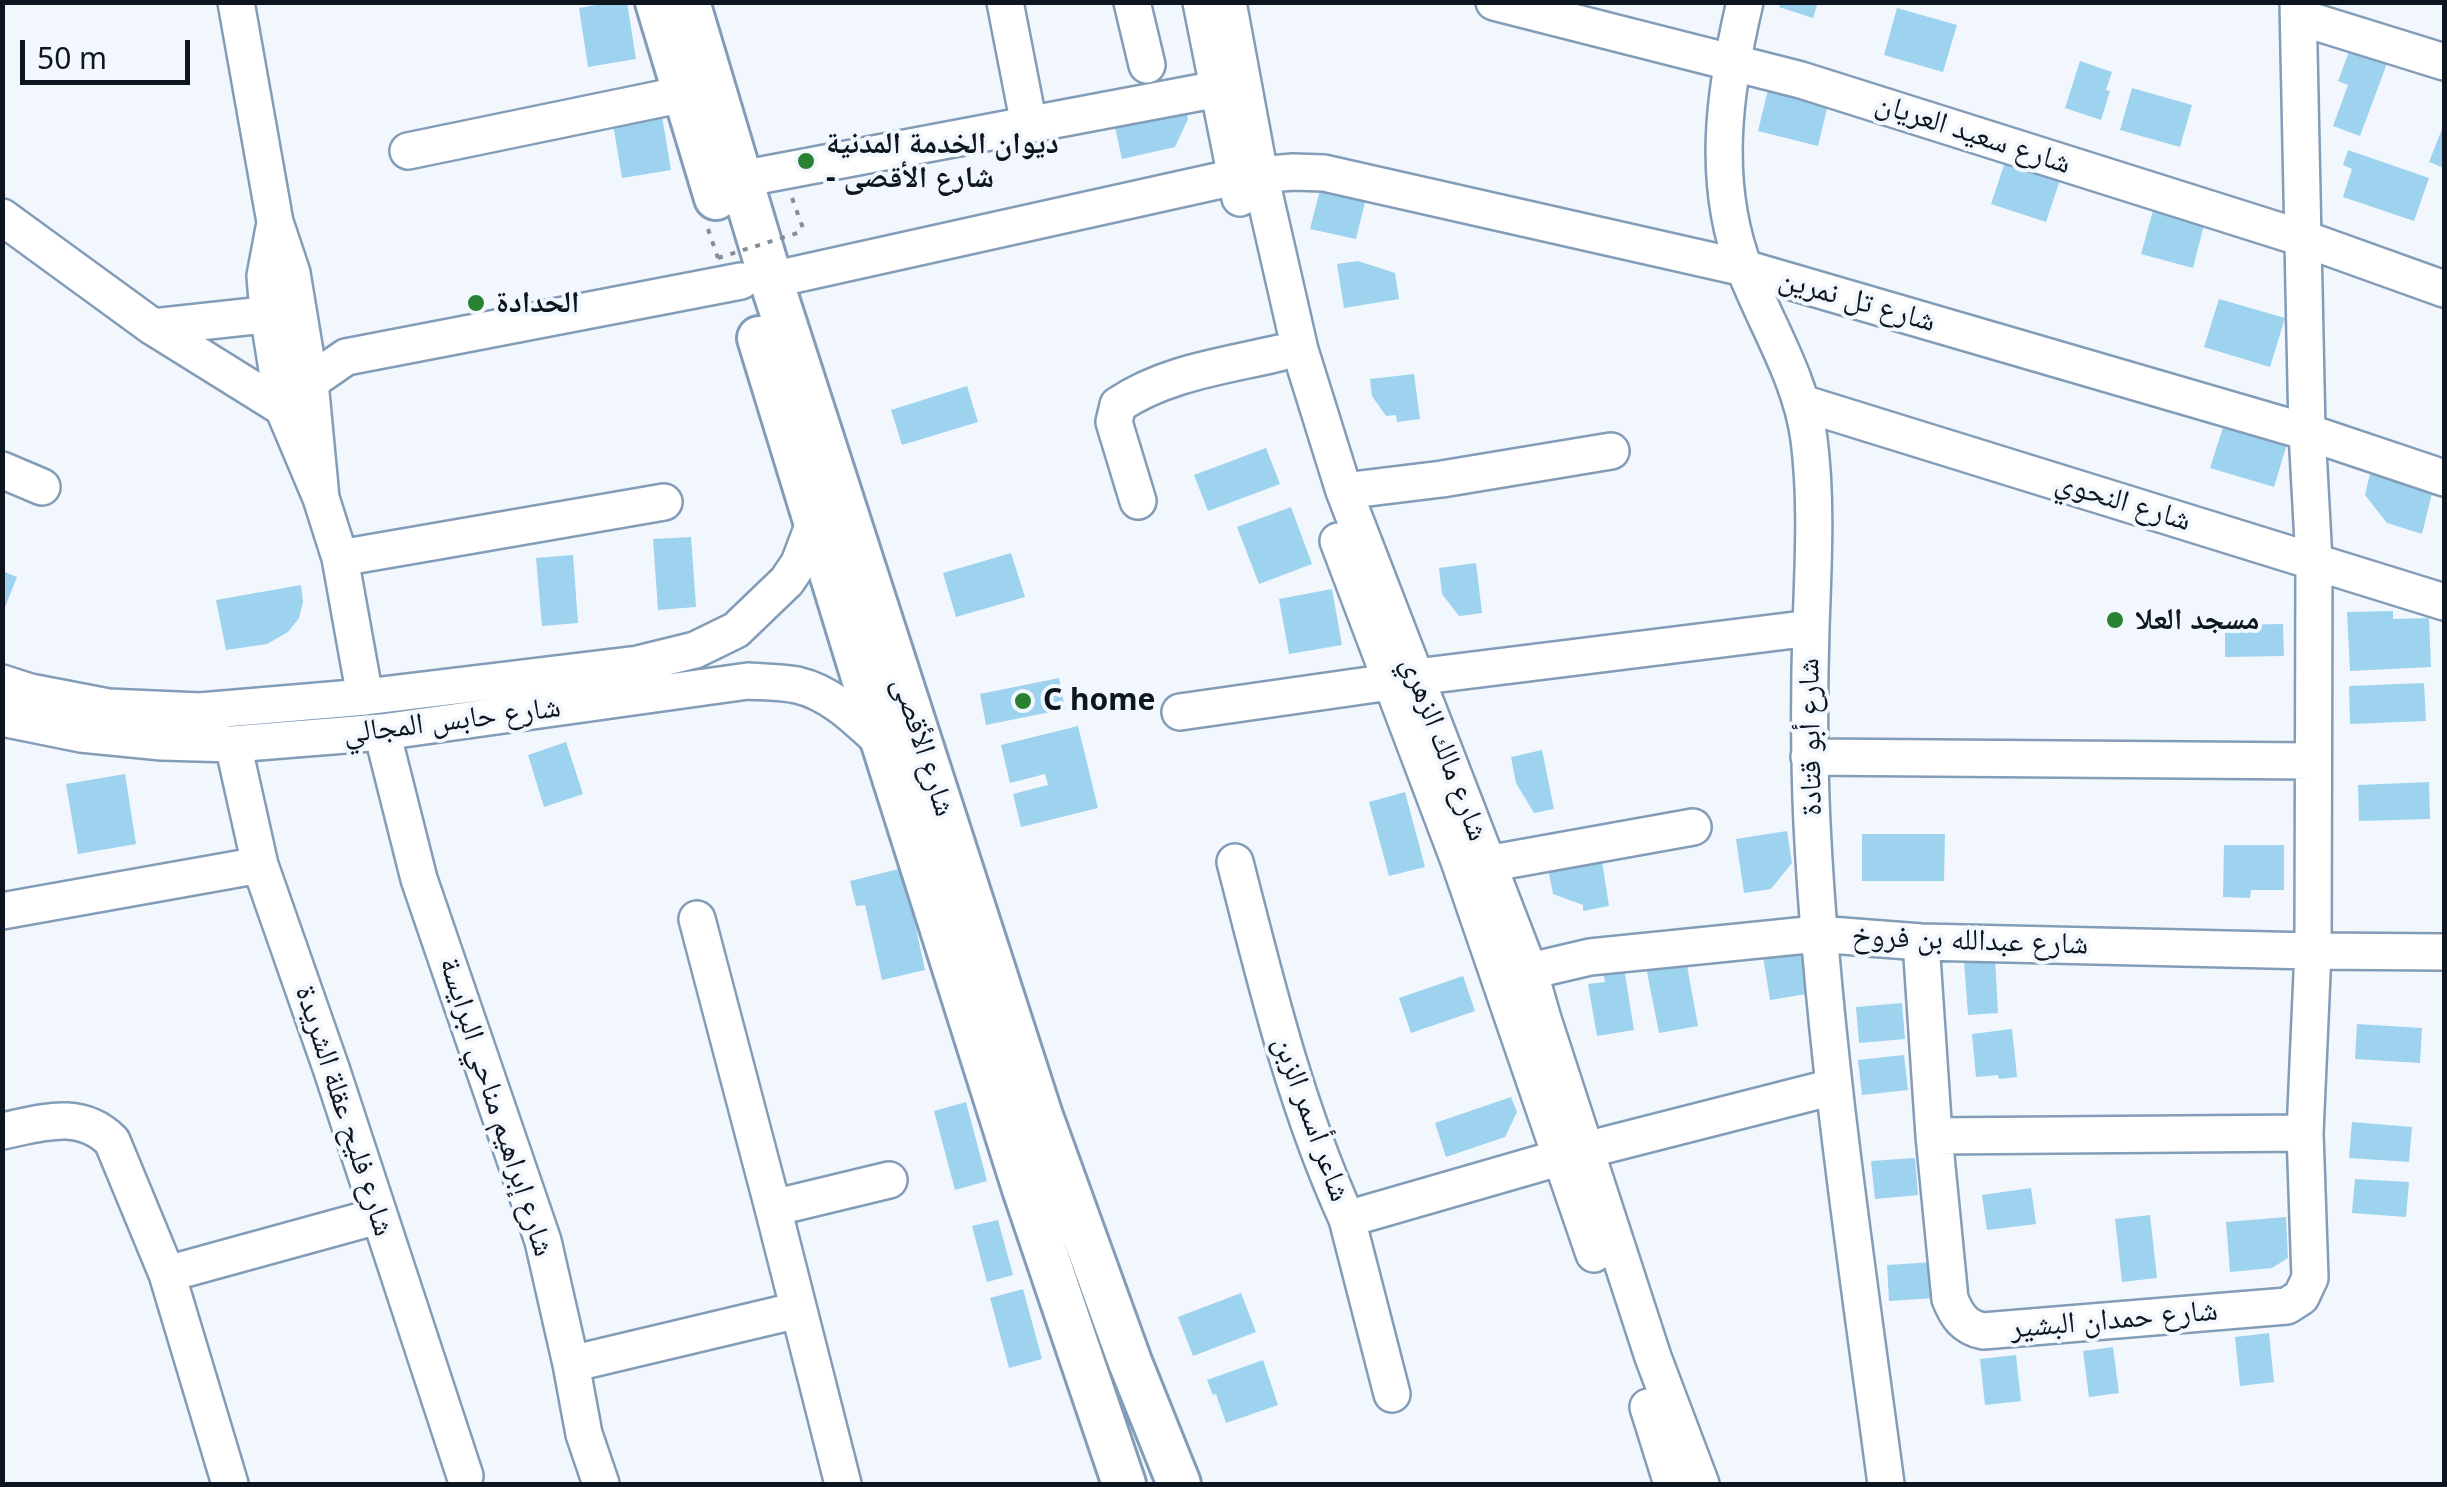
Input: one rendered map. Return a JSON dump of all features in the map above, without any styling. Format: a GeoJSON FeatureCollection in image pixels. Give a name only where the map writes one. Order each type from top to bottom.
{"type":"FeatureCollection","features":[{"type":"Feature","properties":{"kind":"main road","name":"شارع الأقصى"},"geometry":{"type":"LineString","coordinates":[[657,2],[743,273],[1042,1116],[1130,1362],[1181,1477]]}},
{"type":"Feature","properties":{"kind":"main road","name":"شارع الأقصى"},"geometry":{"type":"LineString","coordinates":[[688,2],[741,180],[743,273],[883,743],[1119,1480]]}},
{"type":"Feature","properties":{"kind":"street"},"geometry":{"type":"LineString","coordinates":[[236,2],[274,222],[266,276],[289,322],[365,696]]}},
{"type":"Feature","properties":{"kind":"street"},"geometry":{"type":"LineString","coordinates":[[1005,2],[1029,125]]}},
{"type":"Feature","properties":{"kind":"street"},"geometry":{"type":"LineString","coordinates":[[1132,2],[1147,65]]}},
{"type":"Feature","properties":{"kind":"street","name":"شارع مالك الزهري"},"geometry":{"type":"LineString","coordinates":[[1201,2],[1218,89],[1460,860],[1514,975],[1543,1019],[1573,1154],[1701,1484]]}},
{"type":"Feature","properties":{"kind":"street","name":"شارع مالك الزهري"},"geometry":{"type":"LineString","coordinates":[[1228,2],[1248,176],[1279,353],[1316,481],[1487,864],[1514,975],[1573,1154],[1667,1480]]}},
{"type":"Feature","properties":{"kind":"street","name":"شارع سعيد العريان"},"geometry":{"type":"LineString","coordinates":[[1494,2],[1818,85],[2302,238],[2444,289]]}},
{"type":"Feature","properties":{"kind":"street","name":"شارع أبو قتادة"},"geometry":{"type":"LineString","coordinates":[[1745,2],[1731,61],[1723,134],[1724,170],[1730,217],[1744,268],[1802,403],[1809,438],[1814,544],[1808,757],[1817,934],[1833,1086],[1886,1484]]}},
{"type":"Feature","properties":{"kind":"street"},"geometry":{"type":"LineString","coordinates":[[2298,10],[2444,62]]}},
{"type":"Feature","properties":{"kind":"street","name":"شارع حمدان البشير"},"geometry":{"type":"LineString","coordinates":[[1921,942],[1950,1299],[1962,1321],[1983,1331],[2288,1306],[2301,1297],[2310,1278],[2305,1133],[2314,951],[2314,561],[2307,432],[2298,10]]}},
{"type":"Feature","properties":{"kind":"street"},"geometry":{"type":"LineString","coordinates":[[741,180],[1218,89]]}},
{"type":"Feature","properties":{"kind":"street"},"geometry":{"type":"LineString","coordinates":[[408,151],[684,94]]}},
{"type":"Feature","properties":{"kind":"street","name":"شارع تل نمرين"},"geometry":{"type":"LineString","coordinates":[[346,357],[743,273],[1248,176],[1324,173],[1744,268],[2307,432],[2444,478]]}},
{"type":"Feature","properties":{"kind":"street"},"geometry":{"type":"LineString","coordinates":[[3,220],[153,327],[302,398]]}},
{"type":"Feature","properties":{"kind":"street"},"geometry":{"type":"LineString","coordinates":[[153,327],[289,322],[346,357],[302,398]]}},
{"type":"Feature","properties":{"kind":"street"},"geometry":{"type":"LineString","coordinates":[[1138,502],[1114,422],[1118,405],[1159,382],[1279,353]]}},
{"type":"Feature","properties":{"kind":"street","name":"شارع النحوي"},"geometry":{"type":"LineString","coordinates":[[1802,403],[2444,602]]}},
{"type":"Feature","properties":{"kind":"street"},"geometry":{"type":"LineString","coordinates":[[1344,491],[1612,451]]}},
{"type":"Feature","properties":{"kind":"street"},"geometry":{"type":"LineString","coordinates":[[2,470],[42,487]]}},
{"type":"Feature","properties":{"kind":"street"},"geometry":{"type":"LineString","coordinates":[[340,558],[664,502]]}},
{"type":"Feature","properties":{"kind":"street","name":"شارع حابس المجالي"},"geometry":{"type":"LineString","coordinates":[[2,682],[30,692],[108,706],[200,711],[638,664],[696,650],[736,630],[787,581],[799,563],[816,518]]}},
{"type":"Feature","properties":{"kind":"street"},"geometry":{"type":"LineString","coordinates":[[1180,712],[1403,679],[1811,628]]}},
{"type":"Feature","properties":{"kind":"street"},"geometry":{"type":"LineString","coordinates":[[736,630],[748,656],[748,681]]}},
{"type":"Feature","properties":{"kind":"street","name":"شارع حابس المجالي"},"geometry":{"type":"LineString","coordinates":[[2,718],[81,734],[232,744],[382,732],[748,681],[798,685],[821,694],[883,743]]}},
{"type":"Feature","properties":{"kind":"street","name":"شارع إبراهيم مناحي البرايسة"},"geometry":{"type":"LineString","coordinates":[[382,732],[419,879],[543,1242],[584,1434],[600,1484]]}},
{"type":"Feature","properties":{"kind":"street","name":"شارع فليح عقلة الشريدة"},"geometry":{"type":"LineString","coordinates":[[232,744],[260,865],[465,1476]]}},
{"type":"Feature","properties":{"kind":"street"},"geometry":{"type":"LineString","coordinates":[[1808,757],[2313,761]]}},
{"type":"Feature","properties":{"kind":"street"},"geometry":{"type":"LineString","coordinates":[[1487,864],[1693,828]]}},
{"type":"Feature","properties":{"kind":"street","name":"شاعر أسمر الزبن"},"geometry":{"type":"LineString","coordinates":[[1235,862],[1278,1028],[1326,1173],[1347,1219],[1573,1154],[1833,1086]]}},
{"type":"Feature","properties":{"kind":"street"},"geometry":{"type":"LineString","coordinates":[[2,910],[260,865]]}},
{"type":"Feature","properties":{"kind":"street"},"geometry":{"type":"LineString","coordinates":[[696,919],[843,1484]]}},
{"type":"Feature","properties":{"kind":"street","name":"شارع عبدالله بن فروخ"},"geometry":{"type":"LineString","coordinates":[[1514,975],[1590,958],[1817,934],[1921,942],[2444,952]]}},
{"type":"Feature","properties":{"kind":"street"},"geometry":{"type":"LineString","coordinates":[[1543,1019],[1555,997],[1590,958]]}},
{"type":"Feature","properties":{"kind":"street"},"geometry":{"type":"LineString","coordinates":[[2,1131],[57,1120],[83,1123],[101,1130],[112,1141],[167,1274],[230,1484]]}},
{"type":"Feature","properties":{"kind":"street"},"geometry":{"type":"LineString","coordinates":[[1934,1136],[2305,1133]]}},
{"type":"Feature","properties":{"kind":"street"},"geometry":{"type":"LineString","coordinates":[[773,1208],[889,1180]]}},
{"type":"Feature","properties":{"kind":"street"},"geometry":{"type":"LineString","coordinates":[[167,1274],[378,1216]]}},
{"type":"Feature","properties":{"kind":"street"},"geometry":{"type":"LineString","coordinates":[[1347,1219],[1392,1394]]}},
{"type":"Feature","properties":{"kind":"street"},"geometry":{"type":"LineString","coordinates":[[571,1364],[798,1310]]}},
{"type":"Feature","properties":{"kind":"path"},"geometry":{"type":"LineString","coordinates":[[704,220],[743,273],[804,231],[792,198]]}},
{"type":"Feature","properties":{"kind":"building"},"geometry":{"type":"Polygon","coordinates":[[[627,2],[636,59],[588,67],[579,8],[627,2]]]}},
{"type":"Feature","properties":{"kind":"building"},"geometry":{"type":"Polygon","coordinates":[[[1781,2],[1818,2],[1813,18],[1779,7],[1781,2]]]}},
{"type":"Feature","properties":{"kind":"building"},"geometry":{"type":"Polygon","coordinates":[[[1897,8],[1957,25],[1943,72],[1884,55],[1897,8]]]}},
{"type":"Feature","properties":{"kind":"building"},"geometry":{"type":"Polygon","coordinates":[[[2352,44],[2389,58],[2360,136],[2333,126],[2348,85],[2338,81],[2352,44]]]}},
{"type":"Feature","properties":{"kind":"building"},"geometry":{"type":"Polygon","coordinates":[[[2080,61],[2112,72],[2101,120],[2065,108],[2080,61]]]}},
{"type":"Feature","properties":{"kind":"building"},"geometry":{"type":"Polygon","coordinates":[[[1771,77],[1831,92],[1818,146],[1758,131],[1771,77]]]}},
{"type":"Feature","properties":{"kind":"building"},"geometry":{"type":"Polygon","coordinates":[[[2132,88],[2192,105],[2180,147],[2120,130],[2132,88]]]}},
{"type":"Feature","properties":{"kind":"building"},"geometry":{"type":"Polygon","coordinates":[[[1184,102],[1188,119],[1175,147],[1122,159],[1113,118],[1184,102]]]}},
{"type":"Feature","properties":{"kind":"building"},"geometry":{"type":"Polygon","coordinates":[[[662,116],[671,170],[622,178],[613,124],[662,116]]]}},
{"type":"Feature","properties":{"kind":"building"},"geometry":{"type":"Polygon","coordinates":[[[2444,124],[2444,168],[2429,162],[2444,124]]]}},
{"type":"Feature","properties":{"kind":"building"},"geometry":{"type":"Polygon","coordinates":[[[2348,150],[2429,178],[2414,221],[2343,197],[2352,169],[2343,165],[2348,150]]]}},
{"type":"Feature","properties":{"kind":"building"},"geometry":{"type":"Polygon","coordinates":[[[2006,159],[2061,177],[2046,222],[1991,204],[2006,159]]]}},
{"type":"Feature","properties":{"kind":"building"},"geometry":{"type":"Polygon","coordinates":[[[1320,190],[1367,194],[1356,239],[1310,229],[1320,190]]]}},
{"type":"Feature","properties":{"kind":"building"},"geometry":{"type":"Polygon","coordinates":[[[2154,207],[2205,221],[2193,268],[2141,254],[2154,207]]]}},
{"type":"Feature","properties":{"kind":"building"},"geometry":{"type":"Polygon","coordinates":[[[1358,261],[1395,273],[1399,299],[1344,308],[1337,264],[1358,261]]]}},
{"type":"Feature","properties":{"kind":"building"},"geometry":{"type":"Polygon","coordinates":[[[2219,299],[2285,318],[2270,367],[2204,347],[2219,299]]]}},
{"type":"Feature","properties":{"kind":"building"},"geometry":{"type":"Polygon","coordinates":[[[1414,374],[1420,419],[1397,422],[1396,415],[1386,416],[1372,396],[1370,379],[1414,374]]]}},
{"type":"Feature","properties":{"kind":"building"},"geometry":{"type":"Polygon","coordinates":[[[967,386],[978,422],[902,445],[891,410],[967,386]]]}},
{"type":"Feature","properties":{"kind":"building"},"geometry":{"type":"Polygon","coordinates":[[[2227,415],[2290,434],[2274,487],[2210,468],[2227,415]]]}},
{"type":"Feature","properties":{"kind":"building"},"geometry":{"type":"Polygon","coordinates":[[[1266,448],[1280,484],[1208,511],[1194,475],[1266,448]]]}},
{"type":"Feature","properties":{"kind":"building"},"geometry":{"type":"Polygon","coordinates":[[[2372,465],[2435,481],[2422,534],[2387,523],[2365,495],[2372,465]]]}},
{"type":"Feature","properties":{"kind":"building"},"geometry":{"type":"Polygon","coordinates":[[[1291,507],[1312,564],[1259,584],[1237,527],[1291,507]]]}},
{"type":"Feature","properties":{"kind":"building"},"geometry":{"type":"Polygon","coordinates":[[[691,537],[696,607],[658,610],[653,539],[691,537]]]}},
{"type":"Feature","properties":{"kind":"building"},"geometry":{"type":"Polygon","coordinates":[[[1011,553],[1025,597],[956,617],[943,573],[1011,553]]]}},
{"type":"Feature","properties":{"kind":"building"},"geometry":{"type":"Polygon","coordinates":[[[573,555],[578,623],[542,626],[536,558],[573,555]]]}},
{"type":"Feature","properties":{"kind":"building"},"geometry":{"type":"Polygon","coordinates":[[[1476,563],[1482,613],[1459,616],[1442,594],[1439,568],[1476,563]]]}},
{"type":"Feature","properties":{"kind":"building"},"geometry":{"type":"Polygon","coordinates":[[[2,571],[17,577],[3,612],[2,612],[2,571]]]}},
{"type":"Feature","properties":{"kind":"building"},"geometry":{"type":"Polygon","coordinates":[[[301,585],[303,602],[299,618],[288,632],[267,644],[226,650],[216,600],[301,585]]]}},
{"type":"Feature","properties":{"kind":"building"},"geometry":{"type":"Polygon","coordinates":[[[1332,589],[1342,645],[1289,654],[1279,599],[1332,589]]]}},
{"type":"Feature","properties":{"kind":"building"},"geometry":{"type":"Polygon","coordinates":[[[2393,611],[2393,619],[2429,618],[2431,667],[2350,671],[2347,612],[2393,611]]]}},
{"type":"Feature","properties":{"kind":"building"},"geometry":{"type":"Polygon","coordinates":[[[2283,624],[2284,656],[2225,657],[2225,625],[2283,624]]]}},
{"type":"Feature","properties":{"kind":"building","name":"C home"},"geometry":{"type":"Polygon","coordinates":[[[1059,678],[1065,709],[986,725],[980,694],[1059,678]]]}},
{"type":"Feature","properties":{"kind":"building"},"geometry":{"type":"Polygon","coordinates":[[[2424,683],[2426,721],[2350,724],[2349,686],[2424,683]]]}},
{"type":"Feature","properties":{"kind":"building"},"geometry":{"type":"Polygon","coordinates":[[[1078,726],[1098,808],[1021,827],[1013,794],[1048,785],[1045,774],[1010,783],[1001,745],[1078,726]]]}},
{"type":"Feature","properties":{"kind":"building"},"geometry":{"type":"Polygon","coordinates":[[[566,742],[583,794],[544,807],[528,755],[566,742]]]}},
{"type":"Feature","properties":{"kind":"building"},"geometry":{"type":"Polygon","coordinates":[[[1542,750],[1554,809],[1534,813],[1516,783],[1511,757],[1542,750]]]}},
{"type":"Feature","properties":{"kind":"building"},"geometry":{"type":"Polygon","coordinates":[[[125,774],[136,844],[78,854],[66,784],[125,774]]]}},
{"type":"Feature","properties":{"kind":"building"},"geometry":{"type":"Polygon","coordinates":[[[2429,782],[2430,819],[2359,821],[2358,785],[2429,782]]]}},
{"type":"Feature","properties":{"kind":"building"},"geometry":{"type":"Polygon","coordinates":[[[1405,792],[1425,867],[1389,876],[1369,802],[1405,792]]]}},
{"type":"Feature","properties":{"kind":"building"},"geometry":{"type":"Polygon","coordinates":[[[1787,831],[1792,863],[1771,889],[1744,893],[1736,839],[1787,831]]]}},
{"type":"Feature","properties":{"kind":"building"},"geometry":{"type":"Polygon","coordinates":[[[1862,834],[1945,834],[1944,881],[1862,881],[1862,834]]]}},
{"type":"Feature","properties":{"kind":"building"},"geometry":{"type":"Polygon","coordinates":[[[2224,845],[2284,845],[2284,890],[2251,890],[2250,898],[2223,897],[2224,845]]]}},
{"type":"Feature","properties":{"kind":"building"},"geometry":{"type":"Polygon","coordinates":[[[1600,848],[1609,906],[1583,911],[1583,905],[1553,894],[1546,858],[1600,848]]]}},
{"type":"Feature","properties":{"kind":"building"},"geometry":{"type":"Polygon","coordinates":[[[903,868],[925,970],[882,980],[865,905],[856,906],[850,881],[903,868]]]}},
{"type":"Feature","properties":{"kind":"building"},"geometry":{"type":"Polygon","coordinates":[[[1803,944],[1812,993],[1770,1000],[1762,950],[1803,944]]]}},
{"type":"Feature","properties":{"kind":"building"},"geometry":{"type":"Polygon","coordinates":[[[1995,958],[1998,1013],[1968,1015],[1964,961],[1995,958]]]}},
{"type":"Feature","properties":{"kind":"building"},"geometry":{"type":"Polygon","coordinates":[[[1686,960],[1698,1026],[1659,1033],[1646,967],[1686,960]]]}},
{"type":"Feature","properties":{"kind":"building"},"geometry":{"type":"Polygon","coordinates":[[[1624,968],[1634,1030],[1597,1036],[1588,984],[1605,982],[1603,972],[1624,968]]]}},
{"type":"Feature","properties":{"kind":"building"},"geometry":{"type":"Polygon","coordinates":[[[1463,976],[1475,1011],[1411,1033],[1399,998],[1463,976]]]}},
{"type":"Feature","properties":{"kind":"building"},"geometry":{"type":"Polygon","coordinates":[[[1902,1003],[1905,1039],[1859,1043],[1856,1007],[1902,1003]]]}},
{"type":"Feature","properties":{"kind":"building"},"geometry":{"type":"Polygon","coordinates":[[[2357,1024],[2422,1028],[2420,1063],[2355,1059],[2357,1024]]]}},
{"type":"Feature","properties":{"kind":"building"},"geometry":{"type":"Polygon","coordinates":[[[2012,1029],[2017,1077],[1976,1077],[1972,1034],[2012,1029]]]}},
{"type":"Feature","properties":{"kind":"building"},"geometry":{"type":"Polygon","coordinates":[[[1904,1055],[1908,1090],[1862,1095],[1858,1060],[1904,1055]]]}},
{"type":"Feature","properties":{"kind":"building"},"geometry":{"type":"Polygon","coordinates":[[[1511,1097],[1517,1112],[1505,1137],[1446,1157],[1435,1123],[1511,1097]]]}},
{"type":"Feature","properties":{"kind":"building"},"geometry":{"type":"Polygon","coordinates":[[[966,1102],[987,1181],[955,1190],[934,1111],[966,1102]]]}},
{"type":"Feature","properties":{"kind":"building"},"geometry":{"type":"Polygon","coordinates":[[[2352,1122],[2412,1127],[2409,1162],[2349,1158],[2352,1122]]]}},
{"type":"Feature","properties":{"kind":"building"},"geometry":{"type":"Polygon","coordinates":[[[1915,1158],[1918,1195],[1875,1199],[1871,1161],[1915,1158]]]}},
{"type":"Feature","properties":{"kind":"building"},"geometry":{"type":"Polygon","coordinates":[[[2355,1179],[2409,1182],[2406,1217],[2352,1213],[2355,1179]]]}},
{"type":"Feature","properties":{"kind":"building"},"geometry":{"type":"Polygon","coordinates":[[[2031,1188],[2036,1224],[1987,1230],[1982,1195],[2031,1188]]]}},
{"type":"Feature","properties":{"kind":"building"},"geometry":{"type":"Polygon","coordinates":[[[2150,1215],[2157,1278],[2122,1282],[2115,1219],[2150,1215]]]}},
{"type":"Feature","properties":{"kind":"building"},"geometry":{"type":"Polygon","coordinates":[[[2286,1217],[2288,1258],[2272,1268],[2230,1272],[2226,1222],[2286,1217]]]}},
{"type":"Feature","properties":{"kind":"building"},"geometry":{"type":"Polygon","coordinates":[[[998,1220],[1013,1275],[987,1282],[972,1226],[998,1220]]]}},
{"type":"Feature","properties":{"kind":"building"},"geometry":{"type":"Polygon","coordinates":[[[1933,1262],[1935,1298],[1889,1301],[1887,1265],[1933,1262]]]}},
{"type":"Feature","properties":{"kind":"building"},"geometry":{"type":"Polygon","coordinates":[[[1023,1289],[1042,1359],[1009,1368],[990,1298],[1023,1289]]]}},
{"type":"Feature","properties":{"kind":"building"},"geometry":{"type":"Polygon","coordinates":[[[1241,1293],[1256,1332],[1193,1356],[1178,1317],[1241,1293]]]}},
{"type":"Feature","properties":{"kind":"building"},"geometry":{"type":"Polygon","coordinates":[[[2269,1333],[2274,1382],[2240,1386],[2235,1337],[2269,1333]]]}},
{"type":"Feature","properties":{"kind":"building"},"geometry":{"type":"Polygon","coordinates":[[[2113,1347],[2119,1393],[2089,1397],[2083,1351],[2113,1347]]]}},
{"type":"Feature","properties":{"kind":"building"},"geometry":{"type":"Polygon","coordinates":[[[2016,1355],[2021,1401],[1985,1405],[1980,1359],[2016,1355]]]}},
{"type":"Feature","properties":{"kind":"building"},"geometry":{"type":"Polygon","coordinates":[[[1263,1360],[1278,1405],[1226,1423],[1207,1380],[1263,1360]]]}},
{"type":"Feature","properties":{"kind":"place","name":"ديوان الخدمة المدنية - شارع الأقصى"},"geometry":{"type":"Point","coordinates":[806,161]}},
{"type":"Feature","properties":{"kind":"place","name":"الحدادة"},"geometry":{"type":"Point","coordinates":[476,303]}},
{"type":"Feature","properties":{"kind":"place","name":"مسجد العلا"},"geometry":{"type":"Point","coordinates":[2115,620]}},
{"type":"Feature","properties":{"kind":"place","name":"C home"},"geometry":{"type":"Point","coordinates":[1023,701]}}]}
